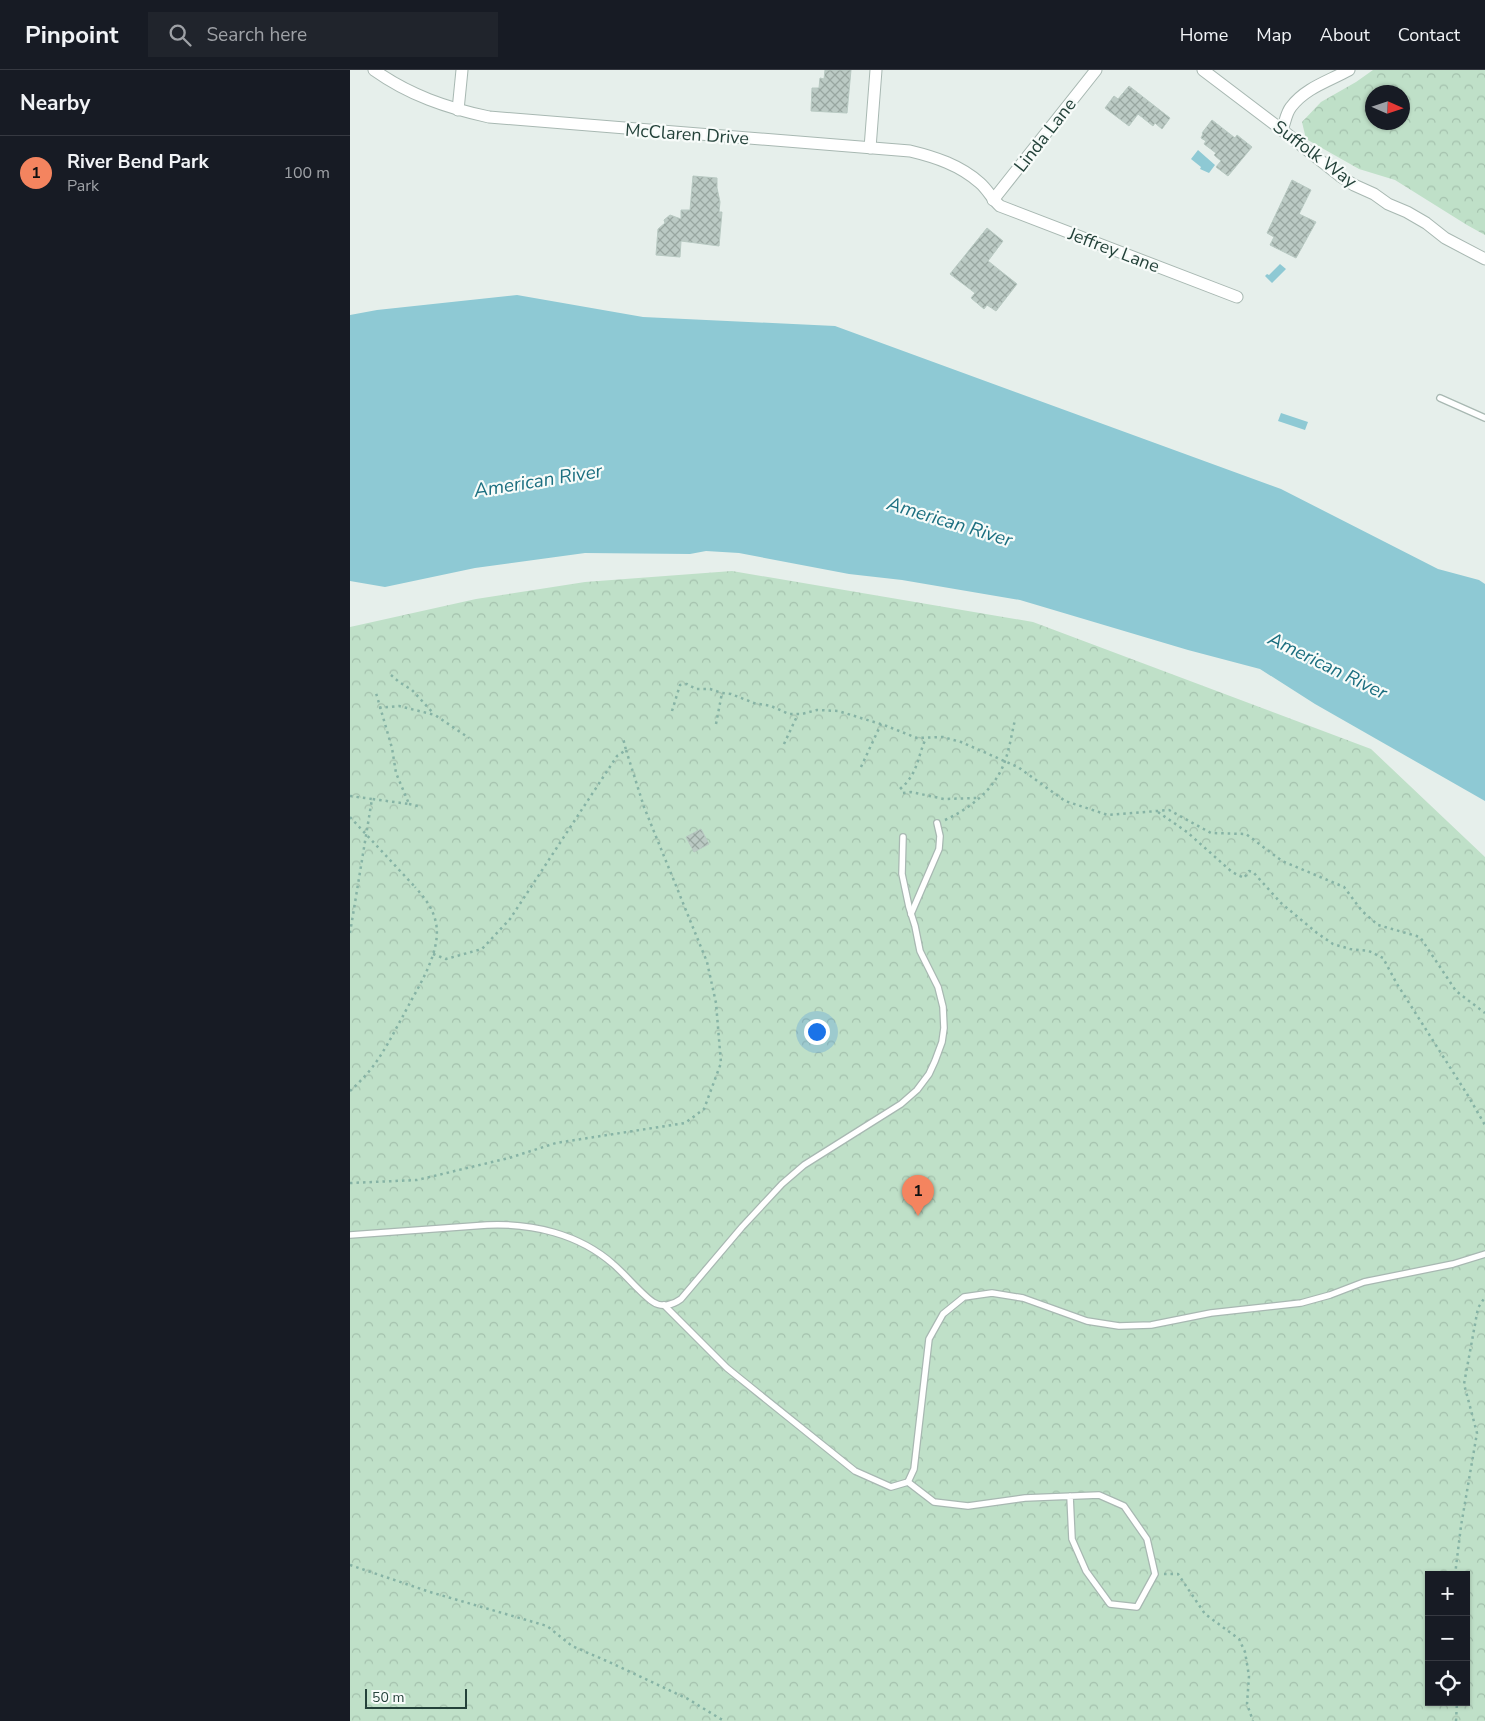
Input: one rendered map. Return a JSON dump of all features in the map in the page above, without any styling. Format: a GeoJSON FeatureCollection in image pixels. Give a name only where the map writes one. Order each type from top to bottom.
{"type":"FeatureCollection","features":[{"type":"Feature","properties":{"kind":"street","name":"McClaren Drive"},"geometry":{"type":"LineString","coordinates":[[374,70],[417,95],[458,110],[510,120],[910,151],[954,166],[981,183],[993,200]]}},
{"type":"Feature","properties":{"kind":"street"},"geometry":{"type":"LineString","coordinates":[[458,110],[462,70]]}},
{"type":"Feature","properties":{"kind":"street"},"geometry":{"type":"LineString","coordinates":[[870,148],[876,70]]}},
{"type":"Feature","properties":{"kind":"street","name":"Linda Lane"},"geometry":{"type":"LineString","coordinates":[[993,200],[1096,70]]}},
{"type":"Feature","properties":{"kind":"street","name":"Suffolk Way"},"geometry":{"type":"LineString","coordinates":[[1203,70],[1340,176],[1374,194],[1388,204],[1408,212],[1445,238],[1485,260]]}},
{"type":"Feature","properties":{"kind":"street"},"geometry":{"type":"LineString","coordinates":[[1282,130],[1290,108],[1305,94],[1348,70]]}},
{"type":"Feature","properties":{"kind":"street","name":"Jeffrey Lane"},"geometry":{"type":"LineString","coordinates":[[993,200],[1000,206],[1237,297]]}},
{"type":"Feature","properties":{"kind":"lane"},"geometry":{"type":"LineString","coordinates":[[1440,398],[1485,418]]}},
{"type":"Feature","properties":{"kind":"lane"},"geometry":{"type":"LineString","coordinates":[[911,914],[939,849],[940,836],[937,823]]}},
{"type":"Feature","properties":{"kind":"lane"},"geometry":{"type":"LineString","coordinates":[[664,1306],[676,1303],[682,1299],[742,1227],[782,1184],[804,1166],[901,1104],[917,1090],[936,1062],[944,1028],[943,1007],[938,987],[920,951],[911,914],[902,874],[903,837]]}},
{"type":"Feature","properties":{"kind":"lane"},"geometry":{"type":"LineString","coordinates":[[350,1235],[505,1224],[532,1226],[549,1230],[574,1240],[598,1252],[612,1263],[653,1302],[664,1306],[727,1368],[855,1471],[891,1487],[908,1482],[914,1469],[929,1339],[943,1314],[964,1297],[992,1292],[1023,1298],[1087,1320],[1119,1326],[1151,1325],[1211,1313],[1301,1303],[1330,1295],[1364,1282],[1453,1264],[1485,1254]]}},
{"type":"Feature","properties":{"kind":"lane"},"geometry":{"type":"LineString","coordinates":[[908,1482],[934,1502],[968,1506],[1025,1498],[1099,1494],[1124,1506],[1147,1539],[1155,1574],[1137,1607],[1110,1604],[1086,1571],[1072,1539],[1070,1496]]}},
{"type":"Feature","properties":{"kind":"path"},"geometry":{"type":"LineString","coordinates":[[391,675],[412,690],[434,716]]}},
{"type":"Feature","properties":{"kind":"path"},"geometry":{"type":"LineString","coordinates":[[672,711],[680,686],[687,684],[696,689],[710,689],[731,694],[754,703],[771,706],[789,714],[827,710],[849,714],[917,738],[943,737],[977,748],[1018,767],[1065,801],[1108,816],[1169,810],[1211,833],[1246,834],[1282,861],[1344,887],[1362,911],[1378,925],[1420,937],[1456,991],[1485,1013]]}},
{"type":"Feature","properties":{"kind":"path"},"geometry":{"type":"LineString","coordinates":[[376,693],[392,748],[396,773],[409,804]]}},
{"type":"Feature","properties":{"kind":"path"},"geometry":{"type":"LineString","coordinates":[[716,724],[722,693]]}},
{"type":"Feature","properties":{"kind":"path"},"geometry":{"type":"LineString","coordinates":[[380,708],[399,706],[434,716],[469,738]]}},
{"type":"Feature","properties":{"kind":"path"},"geometry":{"type":"LineString","coordinates":[[784,744],[798,714]]}},
{"type":"Feature","properties":{"kind":"path"},"geometry":{"type":"LineString","coordinates":[[937,823],[958,814],[979,798],[996,781],[1004,762],[1014,720]]}},
{"type":"Feature","properties":{"kind":"path"},"geometry":{"type":"LineString","coordinates":[[861,767],[881,724]]}},
{"type":"Feature","properties":{"kind":"path"},"geometry":{"type":"LineString","coordinates":[[350,1183],[418,1180],[509,1158],[556,1143],[686,1123],[704,1109],[721,1063],[716,1003],[707,962],[644,807],[623,738]]}},
{"type":"Feature","properties":{"kind":"path"},"geometry":{"type":"LineString","coordinates":[[900,789],[913,776],[926,738]]}},
{"type":"Feature","properties":{"kind":"path"},"geometry":{"type":"LineString","coordinates":[[433,954],[446,959],[482,949],[510,919],[616,756],[626,750]]}},
{"type":"Feature","properties":{"kind":"path"},"geometry":{"type":"LineString","coordinates":[[903,793],[911,792],[944,799],[979,798]]}},
{"type":"Feature","properties":{"kind":"path"},"geometry":{"type":"LineString","coordinates":[[350,796],[422,807]]}},
{"type":"Feature","properties":{"kind":"path"},"geometry":{"type":"LineString","coordinates":[[350,933],[372,799]]}},
{"type":"Feature","properties":{"kind":"path"},"geometry":{"type":"LineString","coordinates":[[1157,811],[1187,832],[1232,872],[1244,878],[1249,871],[1253,872],[1281,903],[1333,944],[1350,949],[1369,951],[1383,958],[1396,984],[1485,1125]]}},
{"type":"Feature","properties":{"kind":"path"},"geometry":{"type":"LineString","coordinates":[[350,817],[428,902],[436,922],[437,937],[425,975],[382,1053],[361,1081],[350,1091]]}},
{"type":"Feature","properties":{"kind":"path"},"geometry":{"type":"LineString","coordinates":[[1455,1571],[1477,1433],[1464,1384],[1478,1308],[1485,1297]]}},
{"type":"Feature","properties":{"kind":"path"},"geometry":{"type":"LineString","coordinates":[[350,1565],[430,1592],[547,1626],[572,1646],[688,1699],[724,1721]]}},
{"type":"Feature","properties":{"kind":"path"},"geometry":{"type":"LineString","coordinates":[[1155,1574],[1178,1574],[1205,1614],[1239,1639],[1245,1652],[1249,1676],[1248,1704],[1253,1721]]}},
{"type":"Feature","properties":{"kind":"path"},"geometry":{"type":"LineString","coordinates":[[1456,1721],[1457,1706]]}},
{"type":"Feature","properties":{"kind":"green space"},"geometry":{"type":"Polygon","coordinates":[[[1373,70],[1485,70],[1485,235],[1395,180],[1359,169],[1306,139],[1302,122],[1321,102],[1373,70]]]}},
{"type":"Feature","properties":{"kind":"green space"},"geometry":{"type":"Polygon","coordinates":[[[732,571],[1033,622],[1371,749],[1485,857],[1485,1721],[350,1721],[350,627],[476,599],[585,582],[732,571]]]}},
{"type":"Feature","properties":{"kind":"water"},"geometry":{"type":"Polygon","coordinates":[[[1198,150],[1215,165],[1209,173],[1200,169],[1201,167],[1191,159],[1198,150]]]}},
{"type":"Feature","properties":{"kind":"water"},"geometry":{"type":"Polygon","coordinates":[[[1280,264],[1286,269],[1272,283],[1265,276],[1269,275],[1280,264]]]}},
{"type":"Feature","properties":{"kind":"water","name":"American River"},"geometry":{"type":"Polygon","coordinates":[[[517,295],[643,317],[835,326],[1281,489],[1438,569],[1479,580],[1485,584],[1485,801],[1315,704],[1260,669],[1188,650],[1020,600],[902,580],[849,574],[739,553],[706,551],[690,554],[585,553],[475,568],[385,587],[350,581],[350,315],[377,310],[517,295]]]}},
{"type":"Feature","properties":{"kind":"water"},"geometry":{"type":"Polygon","coordinates":[[[1281,413],[1308,422],[1305,430],[1278,421],[1281,413]]]}},
{"type":"Feature","properties":{"kind":"building"},"geometry":{"type":"Polygon","coordinates":[[[825,70],[851,70],[847,113],[811,111],[812,88],[819,88],[820,78],[824,79],[825,70]]]}},
{"type":"Feature","properties":{"kind":"building"},"geometry":{"type":"Polygon","coordinates":[[[1129,86],[1170,118],[1162,129],[1155,123],[1153,126],[1138,114],[1129,126],[1105,108],[1114,96],[1118,99],[1129,86]]]}},
{"type":"Feature","properties":{"kind":"building"},"geometry":{"type":"Polygon","coordinates":[[[1212,120],[1235,138],[1237,135],[1252,147],[1228,176],[1216,167],[1221,161],[1214,155],[1216,153],[1204,144],[1206,141],[1201,138],[1202,133],[1212,120]]]}},
{"type":"Feature","properties":{"kind":"building"},"geometry":{"type":"Polygon","coordinates":[[[693,176],[717,178],[720,202],[719,212],[722,212],[719,246],[681,241],[680,257],[656,255],[658,229],[665,223],[664,220],[670,215],[681,219],[681,210],[690,210],[693,176]]]}},
{"type":"Feature","properties":{"kind":"building"},"geometry":{"type":"Polygon","coordinates":[[[1292,180],[1311,190],[1299,214],[1316,222],[1296,258],[1270,245],[1274,237],[1267,233],[1292,180]]]}},
{"type":"Feature","properties":{"kind":"building"},"geometry":{"type":"Polygon","coordinates":[[[987,228],[1003,241],[988,261],[1017,284],[996,311],[987,305],[984,309],[971,298],[975,293],[950,274],[987,228]]]}},
{"type":"Feature","properties":{"kind":"building"},"geometry":{"type":"Polygon","coordinates":[[[701,829],[709,844],[694,852],[686,837],[701,829]]]}},
{"type":"Feature","properties":{"kind":"place","name":"River Bend Park"},"geometry":{"type":"Point","coordinates":[918,1216]}}]}
